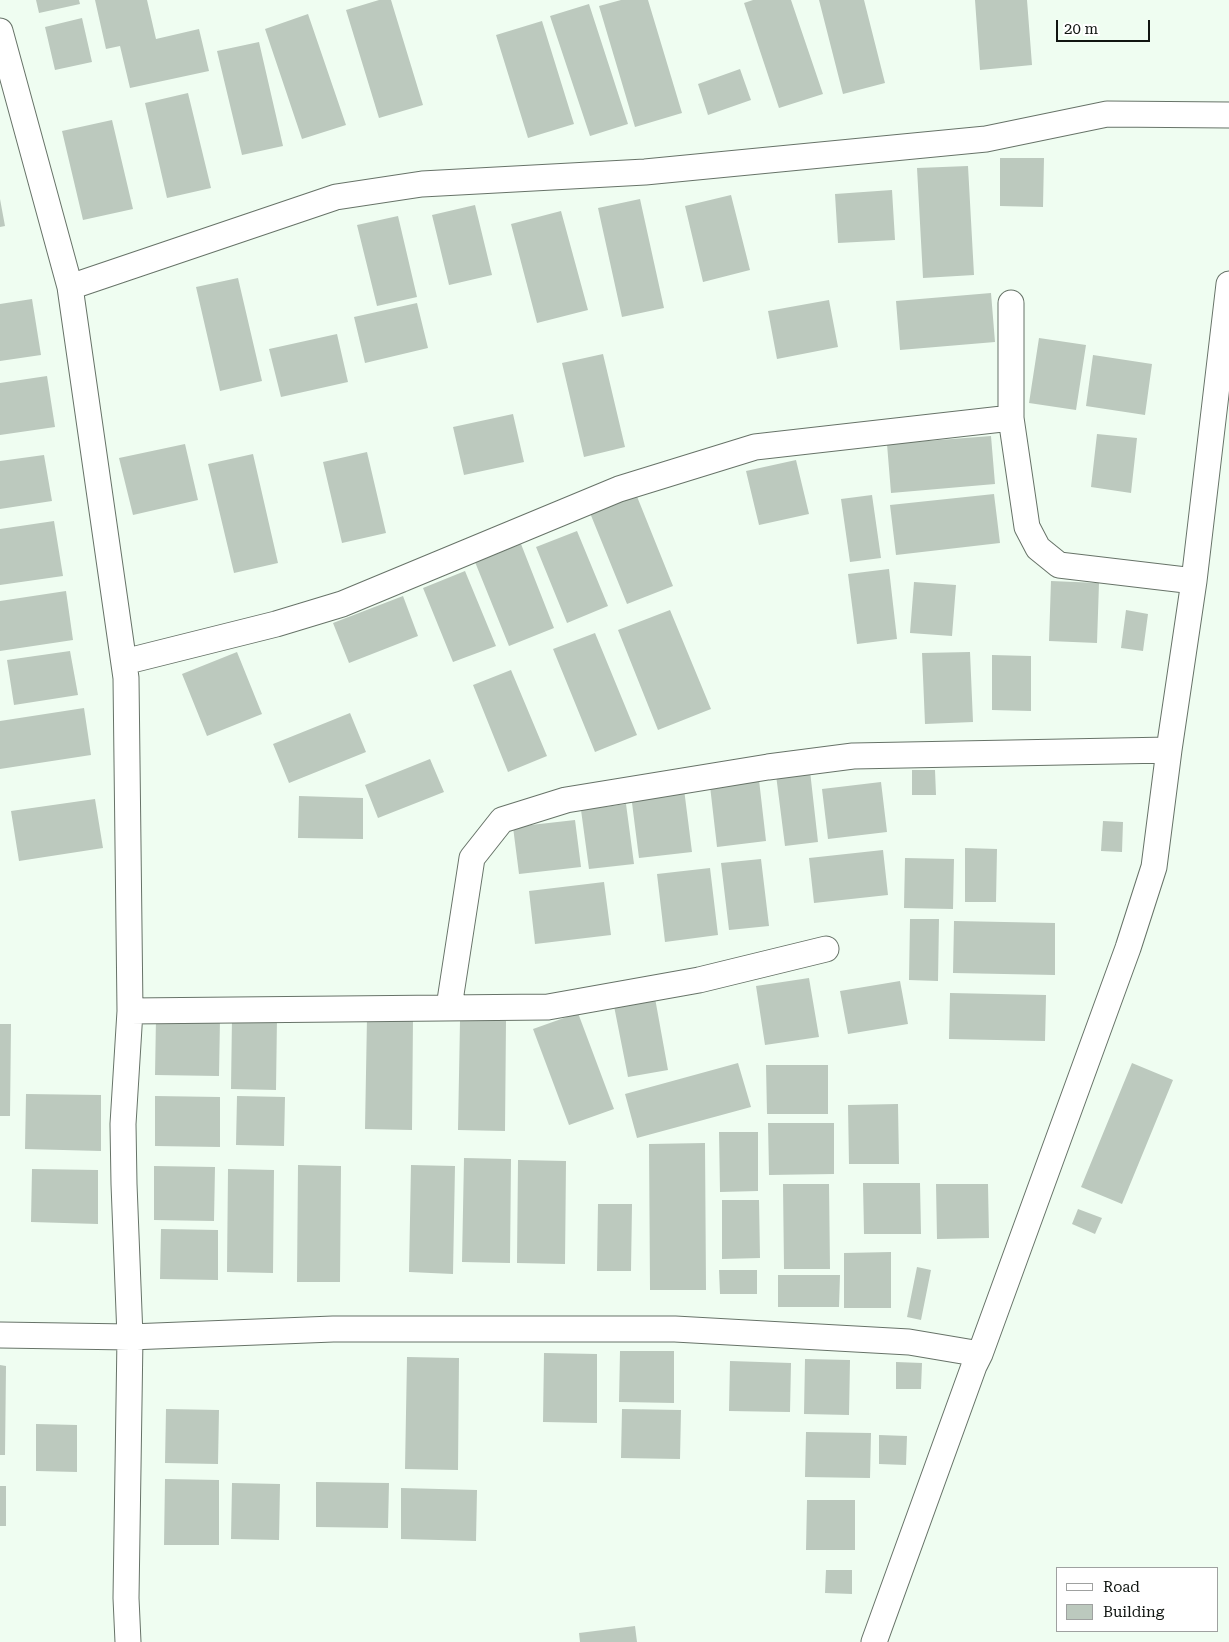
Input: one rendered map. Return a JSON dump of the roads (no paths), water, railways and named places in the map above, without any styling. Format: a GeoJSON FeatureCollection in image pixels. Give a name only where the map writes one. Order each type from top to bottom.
{"type":"FeatureCollection","features":[{"type":"Feature","properties":{"kind":"street"},"geometry":{"type":"LineString","coordinates":[[0,30],[70,287],[126,678],[130,1010],[123,1124],[130,1337],[126,1598],[128,1642]]}},
{"type":"Feature","properties":{"kind":"street"},"geometry":{"type":"LineString","coordinates":[[70,287],[336,197],[422,184],[646,172],[986,139],[1107,114],[1229,115]]}},
{"type":"Feature","properties":{"kind":"street"},"geometry":{"type":"LineString","coordinates":[[874,1642],[1125,957],[1154,867],[1194,581],[1229,284]]}},
{"type":"Feature","properties":{"kind":"street"},"geometry":{"type":"LineString","coordinates":[[1011,302],[1011,418],[1027,526],[1038,548],[1059,565],[1194,581]]}},
{"type":"Feature","properties":{"kind":"street"},"geometry":{"type":"LineString","coordinates":[[124,662],[276,624],[342,604],[619,490],[754,447],[1011,418]]}},
{"type":"Feature","properties":{"kind":"street"},"geometry":{"type":"LineString","coordinates":[[449,1008],[472,858],[502,820],[566,800],[768,767],[853,756],[1169,750]]}},
{"type":"Feature","properties":{"kind":"street"},"geometry":{"type":"LineString","coordinates":[[130,1010],[548,1007],[699,980],[826,949]]}},
{"type":"Feature","properties":{"kind":"street"},"geometry":{"type":"LineString","coordinates":[[0,1335],[130,1337],[333,1329],[675,1329],[909,1342],[980,1354]]}}]}
